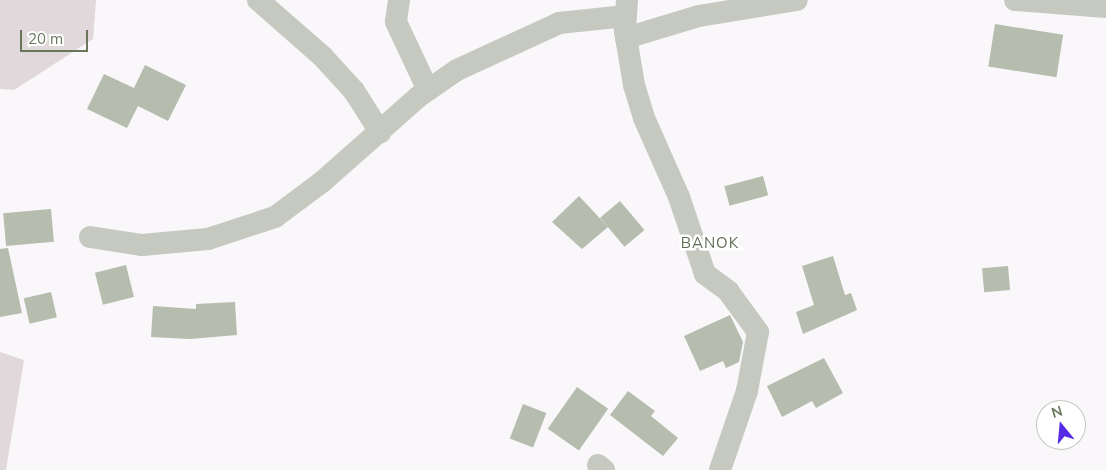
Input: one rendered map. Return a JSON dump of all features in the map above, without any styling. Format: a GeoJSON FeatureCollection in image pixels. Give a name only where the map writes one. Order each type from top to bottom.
{"type":"FeatureCollection","features":[{"type":"Feature","properties":{"kind":"street"},"geometry":{"type":"LineString","coordinates":[[258,0],[323,57],[354,91],[380,132]]}},
{"type":"Feature","properties":{"kind":"street"},"geometry":{"type":"LineString","coordinates":[[399,0],[396,22],[428,90]]}},
{"type":"Feature","properties":{"kind":"street"},"geometry":{"type":"LineString","coordinates":[[626,38],[699,16],[797,0]]}},
{"type":"Feature","properties":{"kind":"street"},"geometry":{"type":"LineString","coordinates":[[1015,0],[1106,7]]}},
{"type":"Feature","properties":{"kind":"street"},"geometry":{"type":"LineString","coordinates":[[90,237],[142,245],[208,239],[276,217],[428,90],[488,53],[559,23],[627,8],[626,38],[634,85],[644,118],[679,197],[705,274],[728,291],[758,332],[747,390],[720,470]]}},
{"type":"Feature","properties":{"kind":"shaded area"},"geometry":{"type":"Polygon","coordinates":[[[0,0],[96,0],[93,39],[14,90],[0,89],[0,0]]]}},
{"type":"Feature","properties":{"kind":"shaded area"},"geometry":{"type":"Polygon","coordinates":[[[0,352],[24,360],[6,470],[0,470],[0,352]]]}},
{"type":"Feature","properties":{"kind":"building"},"geometry":{"type":"Polygon","coordinates":[[[995,24],[1063,35],[1056,77],[988,66],[995,24]]]}},
{"type":"Feature","properties":{"kind":"building"},"geometry":{"type":"Polygon","coordinates":[[[145,65],[186,85],[168,121],[138,106],[127,128],[87,109],[104,74],[134,88],[145,65]]]}},
{"type":"Feature","properties":{"kind":"building"},"geometry":{"type":"Polygon","coordinates":[[[763,176],[768,195],[730,206],[724,186],[763,176]]]}},
{"type":"Feature","properties":{"kind":"building"},"geometry":{"type":"Polygon","coordinates":[[[579,196],[608,227],[582,249],[552,222],[579,196]]]}},
{"type":"Feature","properties":{"kind":"building"},"geometry":{"type":"Polygon","coordinates":[[[620,201],[644,230],[625,247],[600,218],[620,201]]]}},
{"type":"Feature","properties":{"kind":"building"},"geometry":{"type":"Polygon","coordinates":[[[51,209],[54,242],[6,246],[3,213],[51,209]]]}},
{"type":"Feature","properties":{"kind":"building"},"geometry":{"type":"Polygon","coordinates":[[[8,248],[22,313],[0,317],[0,249],[8,248]]]}},
{"type":"Feature","properties":{"kind":"building"},"geometry":{"type":"Polygon","coordinates":[[[833,256],[845,295],[851,293],[857,310],[803,334],[796,312],[814,305],[802,266],[833,256]]]}},
{"type":"Feature","properties":{"kind":"building"},"geometry":{"type":"Polygon","coordinates":[[[126,265],[134,297],[103,305],[95,273],[126,265]]]}},
{"type":"Feature","properties":{"kind":"building"},"geometry":{"type":"Polygon","coordinates":[[[1008,266],[1010,290],[984,292],[982,268],[1008,266]]]}},
{"type":"Feature","properties":{"kind":"building"},"geometry":{"type":"Polygon","coordinates":[[[51,292],[57,317],[30,324],[24,298],[51,292]]]}},
{"type":"Feature","properties":{"kind":"building"},"geometry":{"type":"Polygon","coordinates":[[[235,302],[237,335],[190,339],[151,337],[153,306],[196,309],[196,304],[235,302]]]}},
{"type":"Feature","properties":{"kind":"building"},"geometry":{"type":"Polygon","coordinates":[[[730,315],[743,342],[739,362],[726,368],[723,361],[700,371],[684,336],[730,315]]]}},
{"type":"Feature","properties":{"kind":"building"},"geometry":{"type":"Polygon","coordinates":[[[824,358],[843,393],[816,408],[812,401],[782,417],[767,386],[824,358]]]}},
{"type":"Feature","properties":{"kind":"building"},"geometry":{"type":"Polygon","coordinates":[[[577,387],[608,409],[579,451],[548,429],[577,387]]]}},
{"type":"Feature","properties":{"kind":"building"},"geometry":{"type":"Polygon","coordinates":[[[628,391],[655,411],[651,416],[678,438],[663,456],[610,415],[628,391]]]}},
{"type":"Feature","properties":{"kind":"building"},"geometry":{"type":"Polygon","coordinates":[[[523,404],[546,413],[533,448],[510,439],[523,404]]]}},
{"type":"Feature","properties":{"kind":"district","name":"BANOK"},"geometry":{"type":"Point","coordinates":[710,243]}}]}
